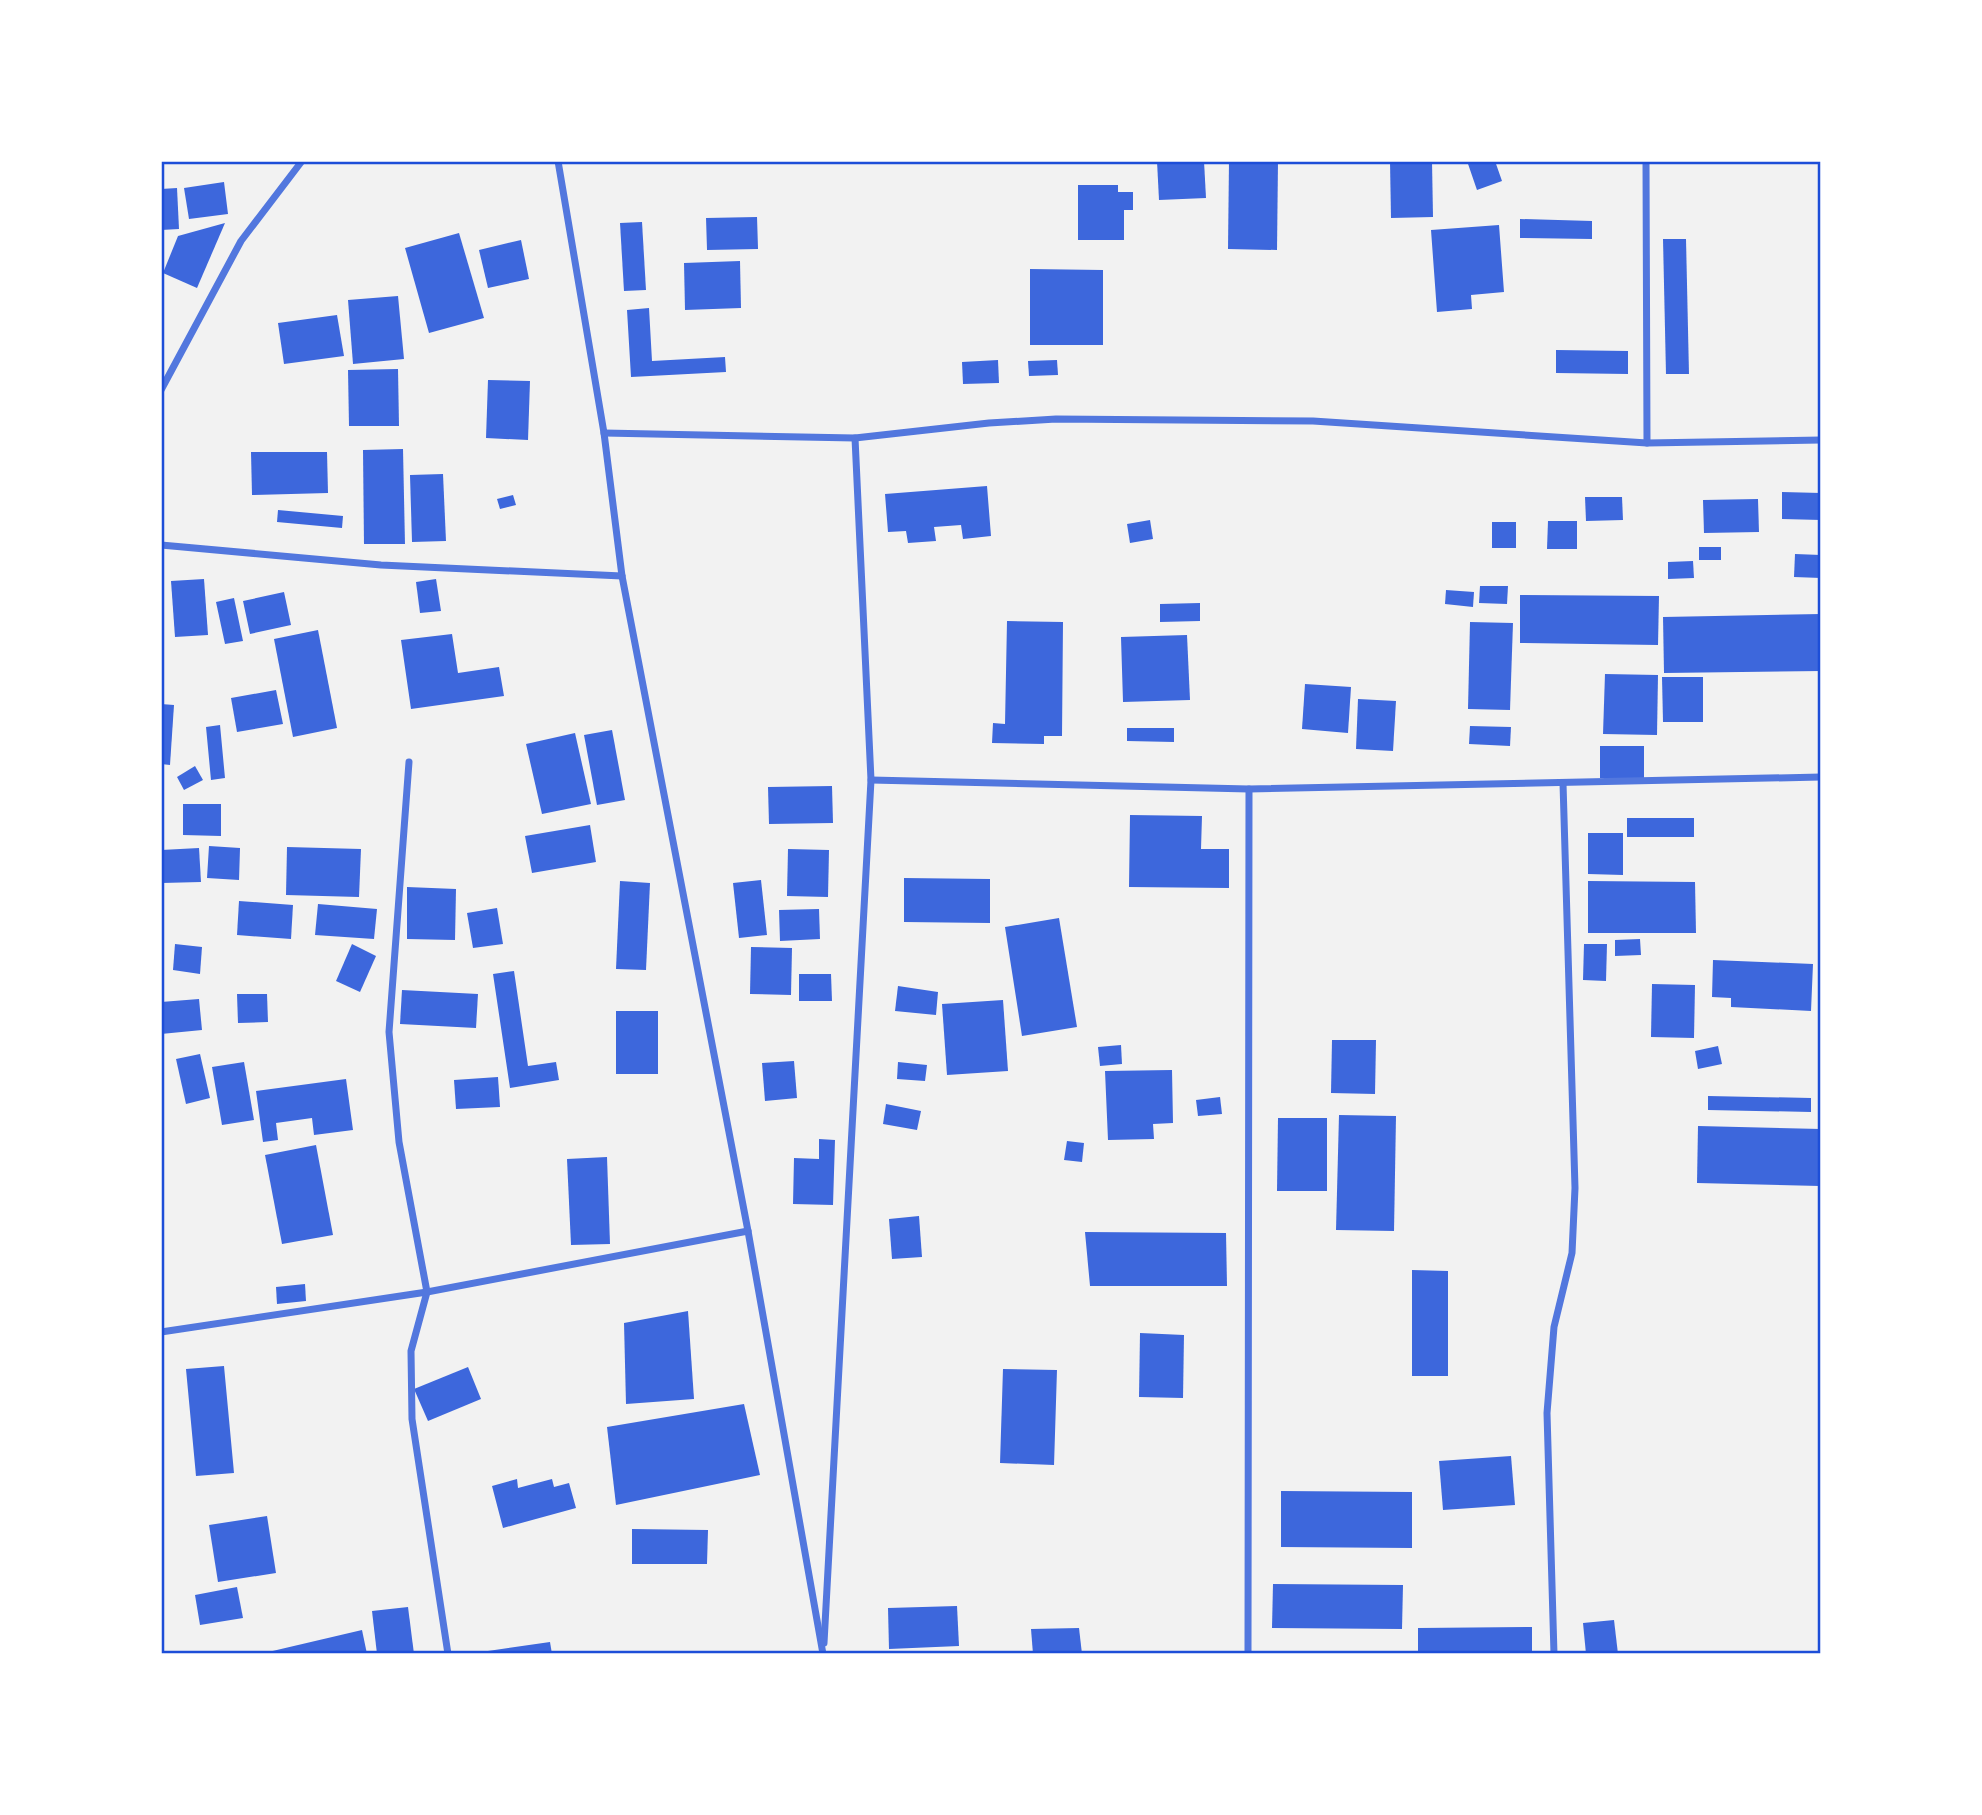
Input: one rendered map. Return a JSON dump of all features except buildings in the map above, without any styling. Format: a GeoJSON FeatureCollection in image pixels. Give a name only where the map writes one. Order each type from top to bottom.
{"type":"FeatureCollection","features":[{"type":"Feature","properties":{"kind":"street"},"geometry":{"type":"LineString","coordinates":[[161,390],[241,241],[302,161]]}},
{"type":"Feature","properties":{"kind":"street"},"geometry":{"type":"LineString","coordinates":[[558,161],[604,432],[622,576],[748,1231],[823,1654]]}},
{"type":"Feature","properties":{"kind":"street"},"geometry":{"type":"LineString","coordinates":[[1646,161],[1647,443]]}},
{"type":"Feature","properties":{"kind":"street"},"geometry":{"type":"LineString","coordinates":[[604,432],[855,438],[989,423],[1056,419],[1313,421],[1647,443],[1821,440]]}},
{"type":"Feature","properties":{"kind":"street"},"geometry":{"type":"LineString","coordinates":[[823,1654],[871,780],[855,438]]}},
{"type":"Feature","properties":{"kind":"street"},"geometry":{"type":"LineString","coordinates":[[161,545],[381,565],[622,576]]}},
{"type":"Feature","properties":{"kind":"street"},"geometry":{"type":"LineString","coordinates":[[409,762],[390,1032],[399,1142],[427,1292],[411,1351],[412,1419],[448,1654]]}},
{"type":"Feature","properties":{"kind":"street"},"geometry":{"type":"LineString","coordinates":[[871,780],[1249,789],[1821,777]]}},
{"type":"Feature","properties":{"kind":"street"},"geometry":{"type":"LineString","coordinates":[[1554,1654],[1547,1413],[1554,1328],[1573,1254],[1575,1188],[1563,783]]}},
{"type":"Feature","properties":{"kind":"street"},"geometry":{"type":"LineString","coordinates":[[1248,1654],[1249,789]]}},
{"type":"Feature","properties":{"kind":"street"},"geometry":{"type":"LineString","coordinates":[[161,1332],[427,1292],[748,1231]]}}]}
